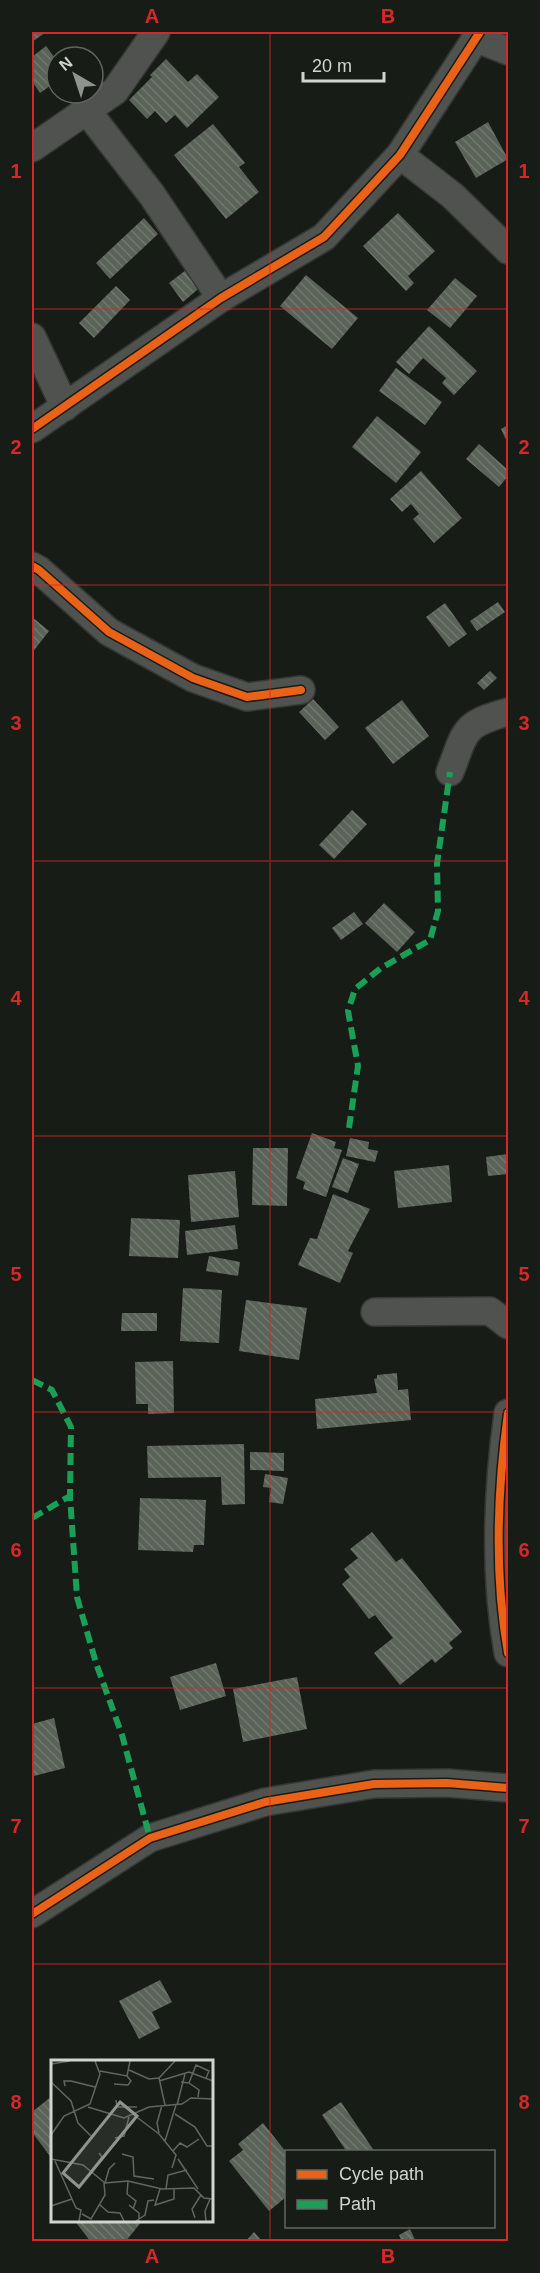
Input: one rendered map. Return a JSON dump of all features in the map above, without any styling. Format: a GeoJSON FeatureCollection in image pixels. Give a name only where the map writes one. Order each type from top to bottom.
{"type":"FeatureCollection","features":[{"type":"Feature","properties":{"kind":"street"},"geometry":{"type":"LineString","coordinates":[[32,148],[115,91],[156,32]]}},
{"type":"Feature","properties":{"kind":"street"},"geometry":{"type":"LineString","coordinates":[[32,429],[221,298],[324,237],[400,155],[479,35],[508,51]]}},
{"type":"Feature","properties":{"kind":"street"},"geometry":{"type":"LineString","coordinates":[[87,111],[152,195],[221,298]]}},
{"type":"Feature","properties":{"kind":"street"},"geometry":{"type":"LineString","coordinates":[[400,155],[453,196],[508,250]]}},
{"type":"Feature","properties":{"kind":"street"},"geometry":{"type":"LineString","coordinates":[[32,337],[65,407]]}},
{"type":"Feature","properties":{"kind":"street"},"geometry":{"type":"LineString","coordinates":[[32,566],[109,632],[193,678],[247,697],[301,690]]}},
{"type":"Feature","properties":{"kind":"street"},"geometry":{"type":"LineString","coordinates":[[450,771],[465,734],[475,722],[508,712]]}},
{"type":"Feature","properties":{"kind":"street"},"geometry":{"type":"LineString","coordinates":[[375,1312],[490,1311],[508,1325]]}},
{"type":"Feature","properties":{"kind":"street"},"geometry":{"type":"LineString","coordinates":[[508,1413],[501,1467],[499,1565],[502,1619],[508,1653]]}},
{"type":"Feature","properties":{"kind":"street"},"geometry":{"type":"LineString","coordinates":[[32,1914],[150,1838],[265,1802],[374,1784],[447,1783],[508,1788]]}},
{"type":"Feature","properties":{"kind":"building"},"geometry":{"type":"Polygon","coordinates":[[[32,32],[46,32],[32,42],[32,32]]]}},
{"type":"Feature","properties":{"kind":"building"},"geometry":{"type":"Polygon","coordinates":[[[45,47],[45,89],[40,93],[32,81],[32,57],[45,47]]]}},
{"type":"Feature","properties":{"kind":"building"},"geometry":{"type":"Polygon","coordinates":[[[166,59],[188,82],[197,74],[219,97],[187,128],[175,115],[166,123],[155,111],[147,119],[129,100],[166,59]]]}},
{"type":"Feature","properties":{"kind":"building"},"geometry":{"type":"Polygon","coordinates":[[[488,122],[508,159],[476,178],[455,142],[488,122]]]}},
{"type":"Feature","properties":{"kind":"building"},"geometry":{"type":"Polygon","coordinates":[[[213,124],[245,163],[239,167],[259,192],[226,219],[174,155],[213,124]]]}},
{"type":"Feature","properties":{"kind":"building"},"geometry":{"type":"Polygon","coordinates":[[[398,213],[435,251],[408,276],[414,283],[406,291],[363,246],[398,213]]]}},
{"type":"Feature","properties":{"kind":"building"},"geometry":{"type":"Polygon","coordinates":[[[144,218],[158,234],[110,279],[96,263],[144,218]]]}},
{"type":"Feature","properties":{"kind":"building"},"geometry":{"type":"Polygon","coordinates":[[[190,267],[204,284],[183,302],[169,283],[190,267]]]}},
{"type":"Feature","properties":{"kind":"building"},"geometry":{"type":"Polygon","coordinates":[[[306,275],[358,318],[332,349],[280,306],[306,275]]]}},
{"type":"Feature","properties":{"kind":"building"},"geometry":{"type":"Polygon","coordinates":[[[455,278],[477,296],[450,328],[427,310],[455,278]]]}},
{"type":"Feature","properties":{"kind":"building"},"geometry":{"type":"Polygon","coordinates":[[[116,286],[130,300],[94,338],[79,323],[116,286]]]}},
{"type":"Feature","properties":{"kind":"building"},"geometry":{"type":"Polygon","coordinates":[[[429,326],[477,371],[454,395],[442,383],[446,378],[423,358],[409,374],[396,362],[429,326]]]}},
{"type":"Feature","properties":{"kind":"building"},"geometry":{"type":"Polygon","coordinates":[[[396,368],[442,402],[425,425],[379,391],[396,368]]]}},
{"type":"Feature","properties":{"kind":"building"},"geometry":{"type":"Polygon","coordinates":[[[377,416],[421,452],[396,483],[352,447],[377,416]]]}},
{"type":"Feature","properties":{"kind":"building"},"geometry":{"type":"Polygon","coordinates":[[[508,425],[508,444],[501,429],[508,425]]]}},
{"type":"Feature","properties":{"kind":"building"},"geometry":{"type":"Polygon","coordinates":[[[479,444],[508,470],[508,476],[499,487],[466,459],[479,444]]]}},
{"type":"Feature","properties":{"kind":"building"},"geometry":{"type":"Polygon","coordinates":[[[421,471],[462,518],[434,543],[413,519],[419,514],[411,504],[402,512],[390,499],[421,471]]]}},
{"type":"Feature","properties":{"kind":"building"},"geometry":{"type":"Polygon","coordinates":[[[498,602],[505,612],[477,631],[470,621],[498,602]]]}},
{"type":"Feature","properties":{"kind":"building"},"geometry":{"type":"Polygon","coordinates":[[[445,603],[467,634],[449,647],[426,617],[445,603]]]}},
{"type":"Feature","properties":{"kind":"building"},"geometry":{"type":"Polygon","coordinates":[[[32,617],[49,631],[32,653],[32,617]]]}},
{"type":"Feature","properties":{"kind":"building"},"geometry":{"type":"Polygon","coordinates":[[[490,671],[497,678],[484,690],[477,683],[490,671]]]}},
{"type":"Feature","properties":{"kind":"building"},"geometry":{"type":"Polygon","coordinates":[[[313,699],[339,727],[325,740],[299,712],[313,699]]]}},
{"type":"Feature","properties":{"kind":"building"},"geometry":{"type":"Polygon","coordinates":[[[402,700],[429,736],[393,764],[365,728],[402,700]]]}},
{"type":"Feature","properties":{"kind":"building"},"geometry":{"type":"Polygon","coordinates":[[[352,810],[367,824],[334,859],[319,845],[352,810]]]}},
{"type":"Feature","properties":{"kind":"building"},"geometry":{"type":"Polygon","coordinates":[[[384,903],[415,932],[397,952],[365,923],[384,903]]]}},
{"type":"Feature","properties":{"kind":"building"},"geometry":{"type":"Polygon","coordinates":[[[354,912],[363,924],[341,940],[332,928],[354,912]]]}},
{"type":"Feature","properties":{"kind":"building"},"geometry":{"type":"Polygon","coordinates":[[[312,1133],[336,1142],[334,1148],[342,1150],[326,1197],[303,1189],[305,1182],[296,1178],[312,1133]]]}},
{"type":"Feature","properties":{"kind":"building"},"geometry":{"type":"Polygon","coordinates":[[[350,1138],[369,1142],[368,1149],[378,1151],[375,1162],[346,1156],[350,1138]]]}},
{"type":"Feature","properties":{"kind":"building"},"geometry":{"type":"Polygon","coordinates":[[[253,1148],[288,1148],[287,1206],[252,1205],[253,1148]]]}},
{"type":"Feature","properties":{"kind":"building"},"geometry":{"type":"Polygon","coordinates":[[[508,1154],[508,1174],[488,1176],[486,1157],[508,1154]]]}},
{"type":"Feature","properties":{"kind":"building"},"geometry":{"type":"Polygon","coordinates":[[[343,1158],[359,1164],[348,1193],[332,1187],[343,1158]]]}},
{"type":"Feature","properties":{"kind":"building"},"geometry":{"type":"Polygon","coordinates":[[[449,1165],[452,1202],[398,1208],[394,1171],[449,1165]]]}},
{"type":"Feature","properties":{"kind":"building"},"geometry":{"type":"Polygon","coordinates":[[[235,1171],[239,1217],[191,1222],[188,1175],[235,1171]]]}},
{"type":"Feature","properties":{"kind":"building"},"geometry":{"type":"Polygon","coordinates":[[[333,1194],[370,1209],[348,1251],[353,1253],[340,1283],[298,1265],[310,1238],[317,1239],[333,1194]]]}},
{"type":"Feature","properties":{"kind":"building"},"geometry":{"type":"Polygon","coordinates":[[[131,1218],[180,1220],[178,1258],[129,1256],[131,1218]]]}},
{"type":"Feature","properties":{"kind":"building"},"geometry":{"type":"Polygon","coordinates":[[[235,1225],[238,1249],[187,1255],[185,1231],[235,1225]]]}},
{"type":"Feature","properties":{"kind":"building"},"geometry":{"type":"Polygon","coordinates":[[[209,1256],[240,1262],[238,1276],[206,1271],[209,1256]]]}},
{"type":"Feature","properties":{"kind":"building"},"geometry":{"type":"Polygon","coordinates":[[[183,1288],[222,1290],[219,1343],[180,1341],[183,1288]]]}},
{"type":"Feature","properties":{"kind":"building"},"geometry":{"type":"Polygon","coordinates":[[[246,1300],[307,1308],[299,1360],[239,1351],[246,1300]]]}},
{"type":"Feature","properties":{"kind":"building"},"geometry":{"type":"Polygon","coordinates":[[[122,1313],[157,1313],[157,1331],[121,1331],[122,1313]]]}},
{"type":"Feature","properties":{"kind":"building"},"geometry":{"type":"Polygon","coordinates":[[[173,1361],[174,1413],[148,1414],[148,1404],[136,1404],[135,1362],[173,1361]]]}},
{"type":"Feature","properties":{"kind":"building"},"geometry":{"type":"Polygon","coordinates":[[[397,1373],[398,1390],[408,1389],[411,1420],[317,1429],[315,1399],[377,1393],[374,1379],[377,1375],[397,1373]]]}},
{"type":"Feature","properties":{"kind":"building"},"geometry":{"type":"Polygon","coordinates":[[[244,1444],[245,1504],[222,1505],[221,1477],[148,1478],[147,1446],[244,1444]]]}},
{"type":"Feature","properties":{"kind":"building"},"geometry":{"type":"Polygon","coordinates":[[[250,1452],[284,1453],[284,1471],[250,1470],[250,1452]]]}},
{"type":"Feature","properties":{"kind":"building"},"geometry":{"type":"Polygon","coordinates":[[[265,1474],[288,1478],[283,1504],[269,1502],[271,1488],[263,1487],[265,1474]]]}},
{"type":"Feature","properties":{"kind":"building"},"geometry":{"type":"Polygon","coordinates":[[[140,1498],[206,1500],[204,1545],[194,1545],[193,1552],[138,1550],[140,1498]]]}},
{"type":"Feature","properties":{"kind":"building"},"geometry":{"type":"Polygon","coordinates":[[[372,1532],[396,1562],[402,1558],[462,1632],[449,1643],[453,1648],[435,1663],[432,1659],[400,1685],[374,1653],[393,1638],[375,1615],[369,1619],[342,1584],[350,1577],[344,1569],[358,1558],[350,1549],[372,1532]]]}},
{"type":"Feature","properties":{"kind":"building"},"geometry":{"type":"Polygon","coordinates":[[[216,1663],[226,1696],[180,1710],[170,1677],[216,1663]]]}},
{"type":"Feature","properties":{"kind":"building"},"geometry":{"type":"Polygon","coordinates":[[[297,1677],[307,1729],[243,1742],[233,1689],[297,1677]]]}},
{"type":"Feature","properties":{"kind":"building"},"geometry":{"type":"Polygon","coordinates":[[[54,1718],[65,1768],[34,1776],[32,1724],[54,1718]]]}},
{"type":"Feature","properties":{"kind":"building"},"geometry":{"type":"Polygon","coordinates":[[[160,1980],[172,2002],[152,2012],[160,2028],[139,2039],[119,2001],[160,1980]]]}},
{"type":"Feature","properties":{"kind":"building"},"geometry":{"type":"Polygon","coordinates":[[[51,2097],[51,2158],[32,2132],[32,2112],[51,2097]]]}},
{"type":"Feature","properties":{"kind":"building"},"geometry":{"type":"Polygon","coordinates":[[[341,2102],[374,2150],[346,2150],[322,2115],[341,2102]]]}},
{"type":"Feature","properties":{"kind":"building"},"geometry":{"type":"Polygon","coordinates":[[[263,2123],[285,2151],[285,2198],[269,2211],[229,2161],[243,2150],[238,2144],[263,2123]]]}},
{"type":"Feature","properties":{"kind":"building"},"geometry":{"type":"Polygon","coordinates":[[[76,2222],[141,2222],[125,2242],[91,2242],[76,2222]]]}},
{"type":"Feature","properties":{"kind":"building"},"geometry":{"type":"Polygon","coordinates":[[[410,2229],[416,2242],[402,2242],[399,2235],[410,2229]]]}},
{"type":"Feature","properties":{"kind":"building"},"geometry":{"type":"Polygon","coordinates":[[[254,2232],[263,2242],[245,2242],[254,2232]]]}},
{"type":"Feature","properties":{"kind":"marked path"},"geometry":{"type":"LineString","coordinates":[[349,1128],[358,1066],[348,1011],[355,989],[381,968],[430,940],[438,911],[437,864],[450,772]]}},
{"type":"Feature","properties":{"kind":"marked path"},"geometry":{"type":"LineString","coordinates":[[32,1380],[52,1390],[71,1427],[70,1496],[77,1597],[96,1663],[122,1735],[150,1838]]}},
{"type":"Feature","properties":{"kind":"marked path"},"geometry":{"type":"LineString","coordinates":[[32,1518],[70,1496]]}},
{"type":"Feature","properties":{"kind":"cycle path"},"geometry":{"type":"LineString","coordinates":[[32,429],[221,298],[324,237],[400,155],[480,32]]}},
{"type":"Feature","properties":{"kind":"cycle path"},"geometry":{"type":"LineString","coordinates":[[32,566],[109,632],[193,678],[247,697],[301,690]]}},
{"type":"Feature","properties":{"kind":"cycle path"},"geometry":{"type":"LineString","coordinates":[[508,1413],[499,1503],[499,1563],[508,1653]]}},
{"type":"Feature","properties":{"kind":"cycle path"},"geometry":{"type":"LineString","coordinates":[[32,1914],[150,1838],[265,1802],[374,1784],[447,1783],[508,1788]]}}]}
